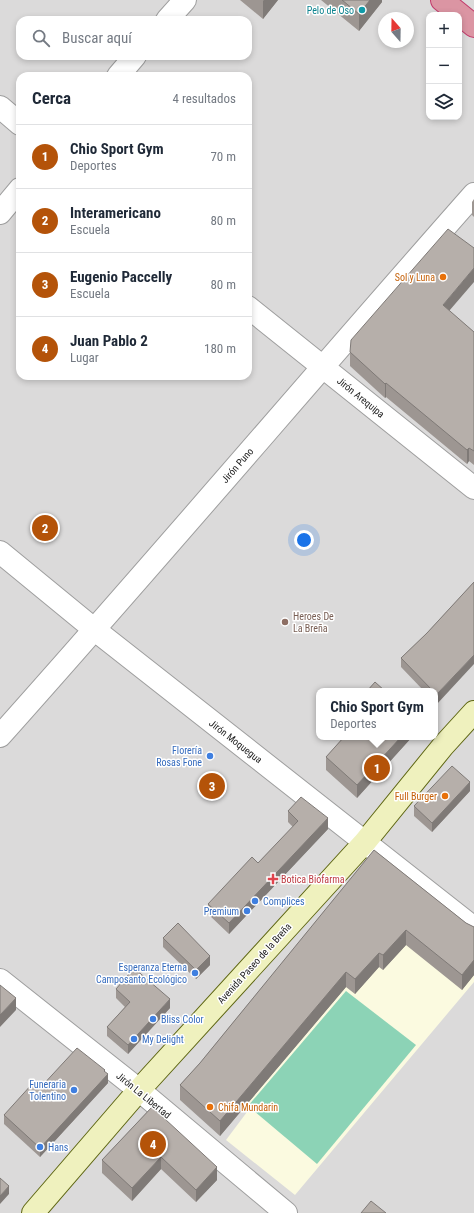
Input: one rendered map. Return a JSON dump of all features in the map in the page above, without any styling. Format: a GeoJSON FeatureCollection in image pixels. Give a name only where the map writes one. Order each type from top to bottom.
{"type":"FeatureCollection","features":[{"type":"Feature","properties":{"kind":"highway"},"geometry":{"type":"LineString","coordinates":[[442,0],[474,26]]}},
{"type":"Feature","properties":{"kind":"street"},"geometry":{"type":"LineString","coordinates":[[171,16],[185,0]]}},
{"type":"Feature","properties":{"kind":"street"},"geometry":{"type":"LineString","coordinates":[[121,72],[132,60]]}},
{"type":"Feature","properties":{"kind":"street"},"geometry":{"type":"LineString","coordinates":[[0,107],[16,121]]}},
{"type":"Feature","properties":{"kind":"street"},"geometry":{"type":"LineString","coordinates":[[0,213],[16,194]]}},
{"type":"Feature","properties":{"kind":"street","name":"Jirón Puno"},"geometry":{"type":"LineString","coordinates":[[0,736],[95,630],[322,366],[474,194]]}},
{"type":"Feature","properties":{"kind":"street","name":"Jirón Arequipa"},"geometry":{"type":"LineString","coordinates":[[252,310],[474,488]]}},
{"type":"Feature","properties":{"kind":"street","name":"Jirón Moquegua"},"geometry":{"type":"LineString","coordinates":[[0,552],[95,630],[474,928]]}},
{"type":"Feature","properties":{"kind":"street","name":"Avenida Paseo de la Breña"},"geometry":{"type":"LineString","coordinates":[[33,1213],[139,1090],[365,842],[443,746],[474,712]]}},
{"type":"Feature","properties":{"kind":"street","name":"Jirón La Libertad"},"geometry":{"type":"LineString","coordinates":[[0,980],[139,1090],[286,1213]]}},
{"type":"Feature","properties":{"kind":"shaded area"},"geometry":{"type":"Polygon","coordinates":[[[0,0],[474,0],[474,1213],[0,1213],[0,0]]]}},
{"type":"Feature","properties":{"kind":"shaded area"},"geometry":{"type":"Polygon","coordinates":[[[377,857],[474,937],[474,982],[295,1195],[226,1140],[247,1112],[200,1072],[377,857]]]}},
{"type":"Feature","properties":{"kind":"green space"},"geometry":{"type":"Polygon","coordinates":[[[346,991],[416,1045],[317,1164],[248,1106],[346,991]]]}},
{"type":"Feature","properties":{"kind":"building"},"geometry":{"type":"Polygon","coordinates":[[[342,0],[370,0],[359,14],[342,0]]]}},
{"type":"Feature","properties":{"kind":"building"},"geometry":{"type":"Polygon","coordinates":[[[448,229],[474,248],[474,268],[443,305],[474,332],[474,451],[469,448],[467,450],[386,383],[385,384],[350,352],[351,340],[448,229]]]}},
{"type":"Feature","properties":{"kind":"building"},"geometry":{"type":"Polygon","coordinates":[[[474,582],[474,655],[438,693],[438,688],[430,688],[401,658],[427,633],[474,582]]]}},
{"type":"Feature","properties":{"kind":"building"},"geometry":{"type":"Polygon","coordinates":[[[375,682],[382,688],[370,688],[375,682]]]}},
{"type":"Feature","properties":{"kind":"building"},"geometry":{"type":"Polygon","coordinates":[[[341,740],[398,740],[357,785],[326,757],[341,740]]]}},
{"type":"Feature","properties":{"kind":"building"},"geometry":{"type":"Polygon","coordinates":[[[452,766],[470,782],[432,823],[414,806],[452,766]]]}},
{"type":"Feature","properties":{"kind":"building"},"geometry":{"type":"Polygon","coordinates":[[[301,797],[328,818],[229,923],[208,904],[252,857],[258,863],[298,821],[288,811],[301,797]]]}},
{"type":"Feature","properties":{"kind":"building"},"geometry":{"type":"Polygon","coordinates":[[[374,850],[466,923],[474,927],[474,960],[462,975],[406,930],[383,955],[379,953],[355,979],[346,972],[220,1121],[180,1085],[200,1063],[374,850]]]}},
{"type":"Feature","properties":{"kind":"building"},"geometry":{"type":"Polygon","coordinates":[[[178,923],[210,956],[196,970],[163,938],[178,923]]]}},
{"type":"Feature","properties":{"kind":"building"},"geometry":{"type":"Polygon","coordinates":[[[134,968],[170,999],[128,1045],[107,1027],[130,1002],[116,989],[134,968]]]}},
{"type":"Feature","properties":{"kind":"building"},"geometry":{"type":"Polygon","coordinates":[[[0,985],[16,998],[0,1015],[0,985]]]}},
{"type":"Feature","properties":{"kind":"building"},"geometry":{"type":"Polygon","coordinates":[[[77,1048],[108,1074],[40,1148],[4,1115],[33,1083],[40,1088],[77,1048]]]}},
{"type":"Feature","properties":{"kind":"building"},"geometry":{"type":"Polygon","coordinates":[[[152,1107],[217,1167],[196,1190],[161,1157],[132,1188],[102,1160],[152,1107]]]}},
{"type":"Feature","properties":{"kind":"building"},"geometry":{"type":"Polygon","coordinates":[[[0,1178],[9,1186],[0,1196],[0,1178]]]}},
{"type":"Feature","properties":{"kind":"building"},"geometry":{"type":"Polygon","coordinates":[[[371,1201],[386,1213],[361,1213],[371,1201]]]}},
{"type":"Feature","properties":{"kind":"place","name":"Pelo de Oso"},"geometry":{"type":"Point","coordinates":[362,10]}},
{"type":"Feature","properties":{"kind":"place","name":"Sol y Luna"},"geometry":{"type":"Point","coordinates":[443,277]}},
{"type":"Feature","properties":{"kind":"place","name":"Interamericano"},"geometry":{"type":"Point","coordinates":[45,528]}},
{"type":"Feature","properties":{"kind":"place","name":"Heroes De La Breña"},"geometry":{"type":"Point","coordinates":[285,622]}},
{"type":"Feature","properties":{"kind":"place","name":"Florería Rosas Fone"},"geometry":{"type":"Point","coordinates":[210,756]}},
{"type":"Feature","properties":{"kind":"place","name":"Chio Sport Gym"},"geometry":{"type":"Point","coordinates":[377,768]}},
{"type":"Feature","properties":{"kind":"place","name":"Eugenio Paccelly"},"geometry":{"type":"Point","coordinates":[212,786]}},
{"type":"Feature","properties":{"kind":"place","name":"Full Burger"},"geometry":{"type":"Point","coordinates":[445,796]}},
{"type":"Feature","properties":{"kind":"place","name":"Botica Biofarma"},"geometry":{"type":"Point","coordinates":[273,879]}},
{"type":"Feature","properties":{"kind":"place","name":"Complices"},"geometry":{"type":"Point","coordinates":[255,901]}},
{"type":"Feature","properties":{"kind":"place","name":"Premium"},"geometry":{"type":"Point","coordinates":[247,911]}},
{"type":"Feature","properties":{"kind":"place","name":"Esperanza Eterna Camposanto Ecológico"},"geometry":{"type":"Point","coordinates":[195,973]}},
{"type":"Feature","properties":{"kind":"place","name":"Bliss Color"},"geometry":{"type":"Point","coordinates":[153,1019]}},
{"type":"Feature","properties":{"kind":"place","name":"My Delight"},"geometry":{"type":"Point","coordinates":[134,1039]}},
{"type":"Feature","properties":{"kind":"place","name":"Funeraria Tolentino"},"geometry":{"type":"Point","coordinates":[74,1090]}},
{"type":"Feature","properties":{"kind":"place","name":"Chifa Mundarin"},"geometry":{"type":"Point","coordinates":[210,1107]}},
{"type":"Feature","properties":{"kind":"place","name":"Juan Pablo 2"},"geometry":{"type":"Point","coordinates":[153,1144]}},
{"type":"Feature","properties":{"kind":"place","name":"Hans"},"geometry":{"type":"Point","coordinates":[40,1147]}}]}
